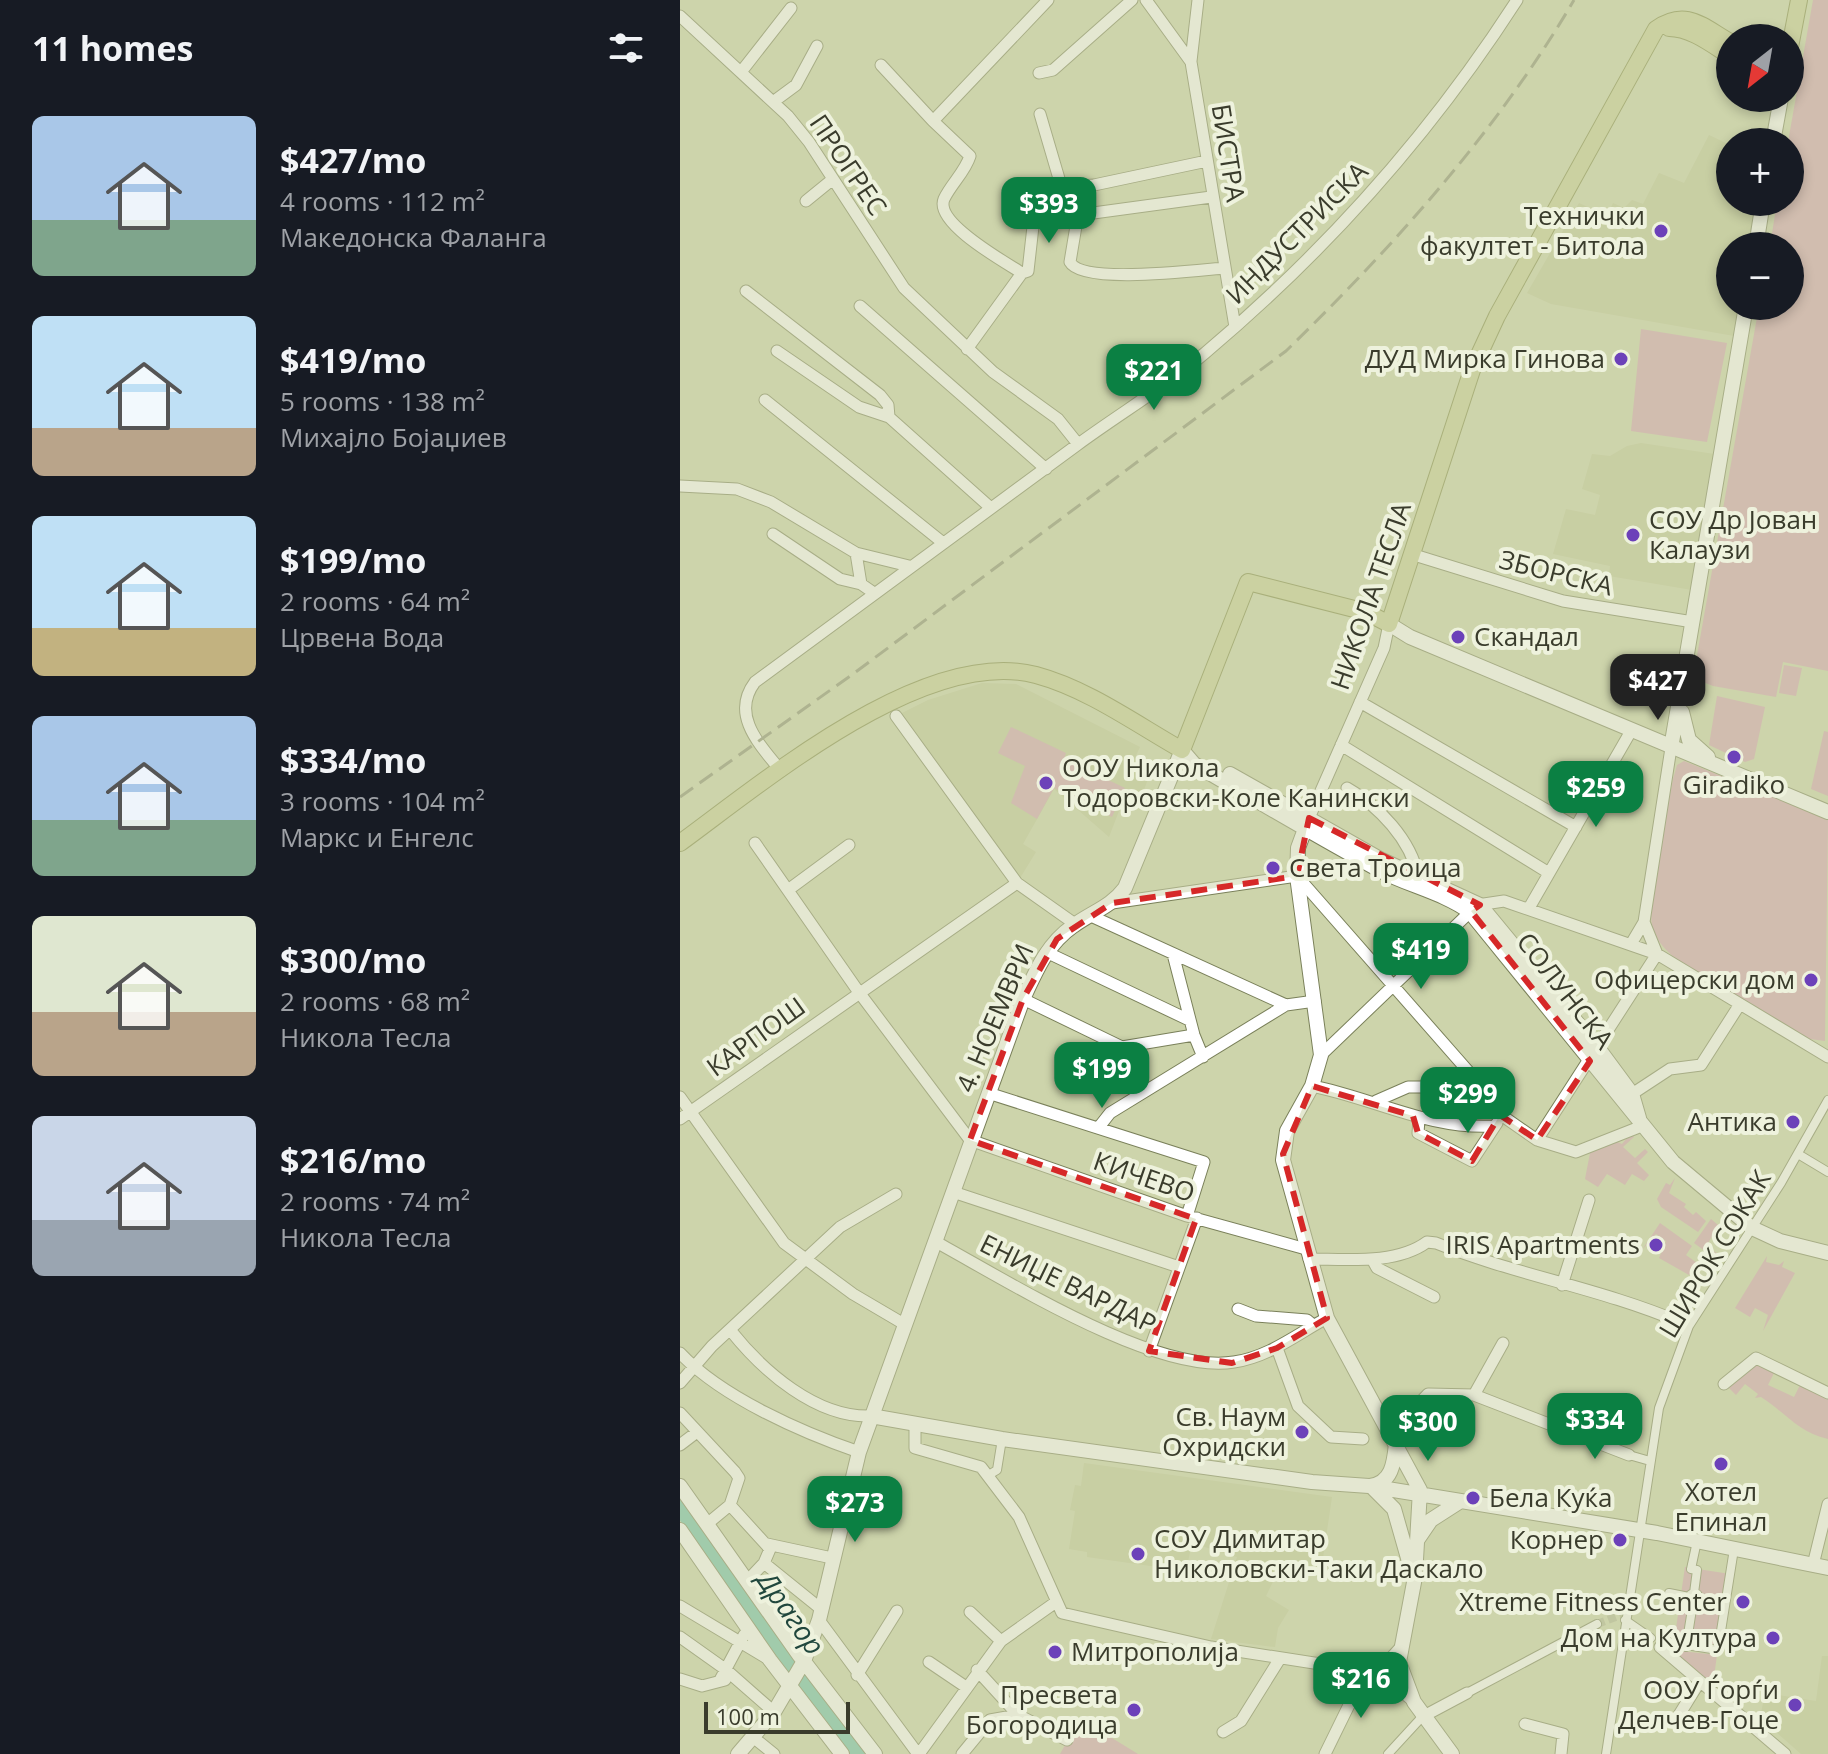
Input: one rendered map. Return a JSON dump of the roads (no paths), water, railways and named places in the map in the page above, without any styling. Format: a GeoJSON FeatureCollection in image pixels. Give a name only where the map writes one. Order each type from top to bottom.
{"type":"FeatureCollection","features":[{"type":"Feature","properties":{"kind":"main road"},"geometry":{"type":"LineString","coordinates":[[1794,24],[1799,0]]}},
{"type":"Feature","properties":{"kind":"main road","name":"НИКОЛА ТЕСЛА"},"geometry":{"type":"LineString","coordinates":[[1389,624],[1472,370],[1644,50],[1656,29],[1681,17],[1716,35]]}},
{"type":"Feature","properties":{"kind":"main road","name":"НИКОЛА ТЕСЛА"},"geometry":{"type":"LineString","coordinates":[[1644,50],[1659,33],[1669,28],[1681,28],[1716,48]]}},
{"type":"Feature","properties":{"kind":"main road","name":"4. НОЕМВРИ"},"geometry":{"type":"LineString","coordinates":[[1182,750],[1248,582],[1366,612],[1389,624]]}},
{"type":"Feature","properties":{"kind":"main road"},"geometry":{"type":"LineString","coordinates":[[680,843],[846,724],[889,703],[945,682],[1005,670],[1035,675],[1073,688],[1182,750]]}},
{"type":"Feature","properties":{"kind":"street"},"geometry":{"type":"LineString","coordinates":[[933,121],[1048,0]]}},
{"type":"Feature","properties":{"kind":"street"},"geometry":{"type":"LineString","coordinates":[[1039,73],[1053,70],[1132,0]]}},
{"type":"Feature","properties":{"kind":"street","name":"БИСТРА"},"geometry":{"type":"LineString","coordinates":[[1146,0],[1191,62],[1235,327]]}},
{"type":"Feature","properties":{"kind":"street"},"geometry":{"type":"LineString","coordinates":[[1191,62],[1198,0]]}},
{"type":"Feature","properties":{"kind":"street","name":"ИНДУСТРИСКА"},"geometry":{"type":"LineString","coordinates":[[781,771],[748,723],[744,709],[746,694],[755,682],[909,566],[1203,355],[1235,327],[1385,177],[1459,86],[1517,0]]}},
{"type":"Feature","properties":{"kind":"street"},"geometry":{"type":"LineString","coordinates":[[741,72],[791,8]]}},
{"type":"Feature","properties":{"kind":"street","name":"ПРОГРЕС"},"geometry":{"type":"LineString","coordinates":[[680,16],[773,102],[809,142],[893,275],[993,372],[1058,419],[1078,444]]}},
{"type":"Feature","properties":{"kind":"street"},"geometry":{"type":"LineString","coordinates":[[773,102],[796,85],[817,46]]}},
{"type":"Feature","properties":{"kind":"street"},"geometry":{"type":"LineString","coordinates":[[881,65],[970,156],[942,202],[944,213],[982,248],[1022,273]]}},
{"type":"Feature","properties":{"kind":"street"},"geometry":{"type":"LineString","coordinates":[[1040,114],[1060,182],[1066,187],[1094,185],[1207,161]]}},
{"type":"Feature","properties":{"kind":"street"},"geometry":{"type":"LineString","coordinates":[[806,201],[833,179]]}},
{"type":"Feature","properties":{"kind":"street"},"geometry":{"type":"LineString","coordinates":[[967,349],[1022,273],[1028,271],[1037,191]]}},
{"type":"Feature","properties":{"kind":"street"},"geometry":{"type":"LineString","coordinates":[[1211,197],[1086,214],[1076,226],[1070,262],[1077,270],[1109,275],[1225,268]]}},
{"type":"Feature","properties":{"kind":"street"},"geometry":{"type":"LineString","coordinates":[[746,291],[880,395],[888,405],[889,417]]}},
{"type":"Feature","properties":{"kind":"street"},"geometry":{"type":"LineString","coordinates":[[860,306],[1046,469]]}},
{"type":"Feature","properties":{"kind":"street"},"geometry":{"type":"LineString","coordinates":[[1631,944],[1644,922],[1744,320]]}},
{"type":"Feature","properties":{"kind":"street"},"geometry":{"type":"LineString","coordinates":[[777,351],[859,407],[889,417],[991,508]]}},
{"type":"Feature","properties":{"kind":"street"},"geometry":{"type":"LineString","coordinates":[[765,400],[942,542]]}},
{"type":"Feature","properties":{"kind":"street"},"geometry":{"type":"LineString","coordinates":[[680,486],[737,489],[856,553],[909,566]]}},
{"type":"Feature","properties":{"kind":"street"},"geometry":{"type":"LineString","coordinates":[[773,534],[840,579],[861,584],[874,593]]}},
{"type":"Feature","properties":{"kind":"street"},"geometry":{"type":"LineString","coordinates":[[856,553],[861,584]]}},
{"type":"Feature","properties":{"kind":"street","name":"ЗБОРСКА"},"geometry":{"type":"LineString","coordinates":[[1411,554],[1563,601],[1693,622]]}},
{"type":"Feature","properties":{"kind":"street"},"geometry":{"type":"LineString","coordinates":[[1389,624],[1410,637],[1828,812]]}},
{"type":"Feature","properties":{"kind":"street","name":"НИКОЛА ТЕСЛА"},"geometry":{"type":"LineString","coordinates":[[1389,624],[1384,648],[1306,823],[1298,848],[1297,876],[1321,1055],[1312,1086],[1287,1131],[1282,1148],[1308,1254],[1320,1321],[1394,1438],[1421,1495],[1415,1577],[1401,1647]]}},
{"type":"Feature","properties":{"kind":"street"},"geometry":{"type":"LineString","coordinates":[[1681,695],[1689,740],[1736,774]]}},
{"type":"Feature","properties":{"kind":"street"},"geometry":{"type":"LineString","coordinates":[[1360,702],[1576,827]]}},
{"type":"Feature","properties":{"kind":"street"},"geometry":{"type":"LineString","coordinates":[[896,716],[1017,883],[1075,924]]}},
{"type":"Feature","properties":{"kind":"street"},"geometry":{"type":"LineString","coordinates":[[1529,908],[1631,731]]}},
{"type":"Feature","properties":{"kind":"street"},"geometry":{"type":"LineString","coordinates":[[1341,745],[1549,873]]}},
{"type":"Feature","properties":{"kind":"street","name":"СОЛУНСКА"},"geometry":{"type":"LineString","coordinates":[[1182,750],[1386,873],[1475,909]]}},
{"type":"Feature","properties":{"kind":"street","name":"4. НОЕМВРИ"},"geometry":{"type":"LineString","coordinates":[[738,1754],[774,1712],[804,1661],[820,1614],[859,1452],[1023,999],[1046,952],[1075,924],[1112,903],[1131,879],[1182,750]]}},
{"type":"Feature","properties":{"kind":"street"},"geometry":{"type":"LineString","coordinates":[[1347,788],[1366,798],[1381,814],[1410,852],[1418,876]]}},
{"type":"Feature","properties":{"kind":"street","name":"СОЛУНСКА"},"geometry":{"type":"LineString","coordinates":[[1306,823],[1418,876],[1475,909],[1594,1054],[1632,1094],[1642,1126]]}},
{"type":"Feature","properties":{"kind":"street"},"geometry":{"type":"LineString","coordinates":[[755,843],[858,991],[970,1140]]}},
{"type":"Feature","properties":{"kind":"street"},"geometry":{"type":"LineString","coordinates":[[788,890],[849,845]]}},
{"type":"Feature","properties":{"kind":"street"},"geometry":{"type":"LineString","coordinates":[[1112,903],[1297,876],[1482,1087],[1504,1117],[1537,1140],[1561,1150],[1581,1152],[1623,1131],[1642,1126]]}},
{"type":"Feature","properties":{"kind":"street","name":"КАРПОШ"},"geometry":{"type":"LineString","coordinates":[[680,1119],[858,991],[1017,883]]}},
{"type":"Feature","properties":{"kind":"street"},"geometry":{"type":"LineString","coordinates":[[1321,1055],[1475,909],[1504,901],[1657,954],[1828,1057]]}},
{"type":"Feature","properties":{"kind":"street"},"geometry":{"type":"LineString","coordinates":[[1091,916],[1286,1005]]}},
{"type":"Feature","properties":{"kind":"street"},"geometry":{"type":"LineString","coordinates":[[1644,922],[1657,954]]}},
{"type":"Feature","properties":{"kind":"street"},"geometry":{"type":"LineString","coordinates":[[1046,952],[1189,1020]]}},
{"type":"Feature","properties":{"kind":"street"},"geometry":{"type":"LineString","coordinates":[[1173,954],[1189,1020],[1203,1057]]}},
{"type":"Feature","properties":{"kind":"street"},"geometry":{"type":"LineString","coordinates":[[1537,1140],[1657,954]]}},
{"type":"Feature","properties":{"kind":"street"},"geometry":{"type":"LineString","coordinates":[[1023,999],[1122,1047],[1194,1035]]}},
{"type":"Feature","properties":{"kind":"street"},"geometry":{"type":"LineString","coordinates":[[1099,1127],[1110,1113],[1286,1005],[1315,1001]]}},
{"type":"Feature","properties":{"kind":"street"},"geometry":{"type":"LineString","coordinates":[[1632,1094],[1670,1069],[1701,1065],[1740,1004]]}},
{"type":"Feature","properties":{"kind":"street","name":"СОЛУНСКА"},"geometry":{"type":"LineString","coordinates":[[1594,1054],[1642,1126],[1697,1184],[1752,1228],[1780,1241],[1828,1253]]}},
{"type":"Feature","properties":{"kind":"street"},"geometry":{"type":"LineString","coordinates":[[1312,1086],[1376,1101],[1419,1119],[1494,1126]]}},
{"type":"Feature","properties":{"kind":"street"},"geometry":{"type":"LineString","coordinates":[[1376,1101],[1408,1087],[1482,1087]]}},
{"type":"Feature","properties":{"kind":"street"},"geometry":{"type":"LineString","coordinates":[[988,1093],[1204,1162],[1179,1267],[1149,1351]]}},
{"type":"Feature","properties":{"kind":"street"},"geometry":{"type":"LineString","coordinates":[[680,1097],[784,1243],[804,1260],[904,1324]]}},
{"type":"Feature","properties":{"kind":"street","name":"ШИРОК СОКАК"},"geometry":{"type":"LineString","coordinates":[[1606,1754],[1659,1408],[1686,1332],[1798,1154],[1828,1100]]}},
{"type":"Feature","properties":{"kind":"street"},"geometry":{"type":"LineString","coordinates":[[1419,1119],[1418,1133],[1472,1161],[1494,1126],[1504,1117]]}},
{"type":"Feature","properties":{"kind":"street","name":"КИЧЕВО"},"geometry":{"type":"LineString","coordinates":[[970,1140],[1308,1254],[1372,1259],[1420,1247],[1427,1242],[1436,1243],[1562,1285],[1631,1302],[1682,1323]]}},
{"type":"Feature","properties":{"kind":"street","name":"ШИРОК СОКАК"},"geometry":{"type":"LineString","coordinates":[[1798,1154],[1828,1172]]}},
{"type":"Feature","properties":{"kind":"street"},"geometry":{"type":"LineString","coordinates":[[953,1192],[1179,1267]]}},
{"type":"Feature","properties":{"kind":"street"},"geometry":{"type":"LineString","coordinates":[[680,1383],[840,1227],[896,1194]]}},
{"type":"Feature","properties":{"kind":"street"},"geometry":{"type":"LineString","coordinates":[[1562,1285],[1589,1200]]}},
{"type":"Feature","properties":{"kind":"street","name":"ЕНИЏЕ ВАРДАР"},"geometry":{"type":"LineString","coordinates":[[936,1242],[1042,1299],[1149,1351],[1187,1359],[1232,1363],[1277,1348],[1320,1321]]}},
{"type":"Feature","properties":{"kind":"street"},"geometry":{"type":"LineString","coordinates":[[1372,1259],[1377,1268],[1434,1297]]}},
{"type":"Feature","properties":{"kind":"street"},"geometry":{"type":"LineString","coordinates":[[1238,1309],[1256,1316],[1320,1321]]}},
{"type":"Feature","properties":{"kind":"street"},"geometry":{"type":"LineString","coordinates":[[731,1331],[753,1359],[785,1384],[828,1407],[855,1416],[1312,1482],[1369,1486],[1640,1530],[1821,1567],[1828,1504]]}},
{"type":"Feature","properties":{"kind":"street"},"geometry":{"type":"LineString","coordinates":[[1474,1395],[1503,1343]]}},
{"type":"Feature","properties":{"kind":"street"},"geometry":{"type":"LineString","coordinates":[[1277,1348],[1298,1406],[1331,1437],[1363,1439]]}},
{"type":"Feature","properties":{"kind":"street"},"geometry":{"type":"LineString","coordinates":[[680,1353],[694,1368],[786,1424],[859,1452]]}},
{"type":"Feature","properties":{"kind":"street"},"geometry":{"type":"LineString","coordinates":[[1724,1384],[1756,1358],[1828,1393]]}},
{"type":"Feature","properties":{"kind":"street"},"geometry":{"type":"LineString","coordinates":[[1369,1486],[1386,1480],[1394,1438],[1407,1416],[1429,1393],[1474,1395],[1650,1461]]}},
{"type":"Feature","properties":{"kind":"street"},"geometry":{"type":"LineString","coordinates":[[680,1413],[739,1478],[730,1505],[707,1524]]}},
{"type":"Feature","properties":{"kind":"street"},"geometry":{"type":"LineString","coordinates":[[1407,1416],[1461,1434]]}},
{"type":"Feature","properties":{"kind":"street"},"geometry":{"type":"LineString","coordinates":[[915,1425],[915,1448],[981,1467],[1019,1517],[1062,1613],[1279,1660],[1378,1673],[1414,1702]]}},
{"type":"Feature","properties":{"kind":"street"},"geometry":{"type":"LineString","coordinates":[[680,1445],[697,1432]]}},
{"type":"Feature","properties":{"kind":"street"},"geometry":{"type":"LineString","coordinates":[[987,1476],[997,1470],[1002,1439]]}},
{"type":"Feature","properties":{"kind":"street"},"geometry":{"type":"LineString","coordinates":[[680,1486],[804,1661],[875,1754]]}},
{"type":"Feature","properties":{"kind":"street"},"geometry":{"type":"LineString","coordinates":[[1369,1486],[1394,1509],[1415,1577]]}},
{"type":"Feature","properties":{"kind":"street"},"geometry":{"type":"LineString","coordinates":[[1418,1539],[1431,1520],[1459,1502]]}},
{"type":"Feature","properties":{"kind":"street"},"geometry":{"type":"LineString","coordinates":[[730,1505],[770,1549],[764,1563],[747,1581]]}},
{"type":"Feature","properties":{"kind":"street"},"geometry":{"type":"LineString","coordinates":[[680,1530],[685,1543],[744,1635],[770,1660],[842,1754]]}},
{"type":"Feature","properties":{"kind":"street"},"geometry":{"type":"LineString","coordinates":[[1686,1647],[1697,1570],[1691,1569],[1697,1541]]}},
{"type":"Feature","properties":{"kind":"street"},"geometry":{"type":"LineString","coordinates":[[767,1544],[832,1558]]}},
{"type":"Feature","properties":{"kind":"street"},"geometry":{"type":"LineString","coordinates":[[1657,1642],[1718,1650],[1734,1549]]}},
{"type":"Feature","properties":{"kind":"street"},"geometry":{"type":"LineString","coordinates":[[764,1563],[820,1614],[857,1675],[918,1754],[1001,1641],[1056,1602]]}},
{"type":"Feature","properties":{"kind":"street"},"geometry":{"type":"LineString","coordinates":[[1669,1593],[1725,1603]]}},
{"type":"Feature","properties":{"kind":"street"},"geometry":{"type":"LineString","coordinates":[[680,1606],[744,1635]]}},
{"type":"Feature","properties":{"kind":"street"},"geometry":{"type":"LineString","coordinates":[[857,1675],[897,1611]]}},
{"type":"Feature","properties":{"kind":"street"},"geometry":{"type":"LineString","coordinates":[[970,1612],[1001,1641]]}},
{"type":"Feature","properties":{"kind":"street"},"geometry":{"type":"LineString","coordinates":[[1625,1620],[1657,1642],[1785,1754]]}},
{"type":"Feature","properties":{"kind":"street"},"geometry":{"type":"LineString","coordinates":[[1388,1754],[1422,1717],[1597,1624]]}},
{"type":"Feature","properties":{"kind":"street"},"geometry":{"type":"LineString","coordinates":[[680,1679],[702,1686],[722,1675],[744,1635]]}},
{"type":"Feature","properties":{"kind":"street"},"geometry":{"type":"LineString","coordinates":[[680,1637],[722,1675],[736,1680],[774,1712]]}},
{"type":"Feature","properties":{"kind":"street"},"geometry":{"type":"LineString","coordinates":[[1325,1754],[1350,1703],[1401,1647]]}},
{"type":"Feature","properties":{"kind":"street"},"geometry":{"type":"LineString","coordinates":[[1401,1647],[1399,1662],[1414,1702],[1452,1754]]}},
{"type":"Feature","properties":{"kind":"street"},"geometry":{"type":"LineString","coordinates":[[1223,1732],[1241,1721],[1279,1660]]}},
{"type":"Feature","properties":{"kind":"street"},"geometry":{"type":"LineString","coordinates":[[929,1662],[966,1687]]}},
{"type":"Feature","properties":{"kind":"street"},"geometry":{"type":"LineString","coordinates":[[977,1670],[1018,1715],[1067,1740]]}},
{"type":"Feature","properties":{"kind":"street"},"geometry":{"type":"LineString","coordinates":[[1679,1715],[1700,1681]]}},
{"type":"Feature","properties":{"kind":"street"},"geometry":{"type":"LineString","coordinates":[[962,1754],[990,1720],[1018,1715]]}},
{"type":"Feature","properties":{"kind":"street"},"geometry":{"type":"LineString","coordinates":[[1525,1724],[1563,1734],[1561,1754]]}},
{"type":"Feature","properties":{"kind":"street"},"geometry":{"type":"LineString","coordinates":[[754,1738],[774,1754]]}},
{"type":"Feature","properties":{"kind":"waterway","name":"Драгор"},"geometry":{"type":"LineString","coordinates":[[680,1505],[857,1754]]}},
{"type":"Feature","properties":{"kind":"tunnel"},"geometry":{"type":"LineString","coordinates":[[1597,1624],[1626,1613]]}},
{"type":"Feature","properties":{"kind":"railway"},"geometry":{"type":"LineString","coordinates":[[680,797],[853,674],[1286,351],[1366,270],[1442,185],[1512,95],[1574,0]]}},
{"type":"Feature","properties":{"kind":"place","name":"Технички факултет - Битола"},"geometry":{"type":"Point","coordinates":[1661,231]}},
{"type":"Feature","properties":{"kind":"place","name":"ДУД Мирка Гинова"},"geometry":{"type":"Point","coordinates":[1621,359]}},
{"type":"Feature","properties":{"kind":"place","name":"СОУ Др Јован Калаузи"},"geometry":{"type":"Point","coordinates":[1633,535]}},
{"type":"Feature","properties":{"kind":"place","name":"Скандал"},"geometry":{"type":"Point","coordinates":[1458,637]}},
{"type":"Feature","properties":{"kind":"place","name":"Giradiko"},"geometry":{"type":"Point","coordinates":[1734,757]}},
{"type":"Feature","properties":{"kind":"place","name":"ООУ Никола Тодоровски-Коле Канински"},"geometry":{"type":"Point","coordinates":[1046,783]}},
{"type":"Feature","properties":{"kind":"place","name":"Света Троица"},"geometry":{"type":"Point","coordinates":[1273,868]}},
{"type":"Feature","properties":{"kind":"place","name":"Офицерски дом"},"geometry":{"type":"Point","coordinates":[1811,980]}},
{"type":"Feature","properties":{"kind":"place","name":"Антика"},"geometry":{"type":"Point","coordinates":[1793,1122]}},
{"type":"Feature","properties":{"kind":"place","name":"IRIS Apartments"},"geometry":{"type":"Point","coordinates":[1656,1245]}},
{"type":"Feature","properties":{"kind":"place","name":"Св. Наум Охридски"},"geometry":{"type":"Point","coordinates":[1302,1432]}},
{"type":"Feature","properties":{"kind":"place","name":"Хотел Епинал"},"geometry":{"type":"Point","coordinates":[1721,1464]}},
{"type":"Feature","properties":{"kind":"place","name":"Бела Куќа"},"geometry":{"type":"Point","coordinates":[1473,1498]}},
{"type":"Feature","properties":{"kind":"place","name":"Корнер"},"geometry":{"type":"Point","coordinates":[1620,1540]}},
{"type":"Feature","properties":{"kind":"place","name":"СОУ Димитар Николовски-Таки Даскало"},"geometry":{"type":"Point","coordinates":[1138,1554]}},
{"type":"Feature","properties":{"kind":"place","name":"Xtreme Fitness Center"},"geometry":{"type":"Point","coordinates":[1743,1602]}},
{"type":"Feature","properties":{"kind":"place","name":"Дом на Култура"},"geometry":{"type":"Point","coordinates":[1773,1638]}},
{"type":"Feature","properties":{"kind":"place","name":"Митрополија"},"geometry":{"type":"Point","coordinates":[1055,1652]}},
{"type":"Feature","properties":{"kind":"place","name":"ООУ Ѓорѓи Делчев-Гоце"},"geometry":{"type":"Point","coordinates":[1795,1705]}},
{"type":"Feature","properties":{"kind":"place","name":"Пресвета Богородица"},"geometry":{"type":"Point","coordinates":[1134,1710]}}]}
